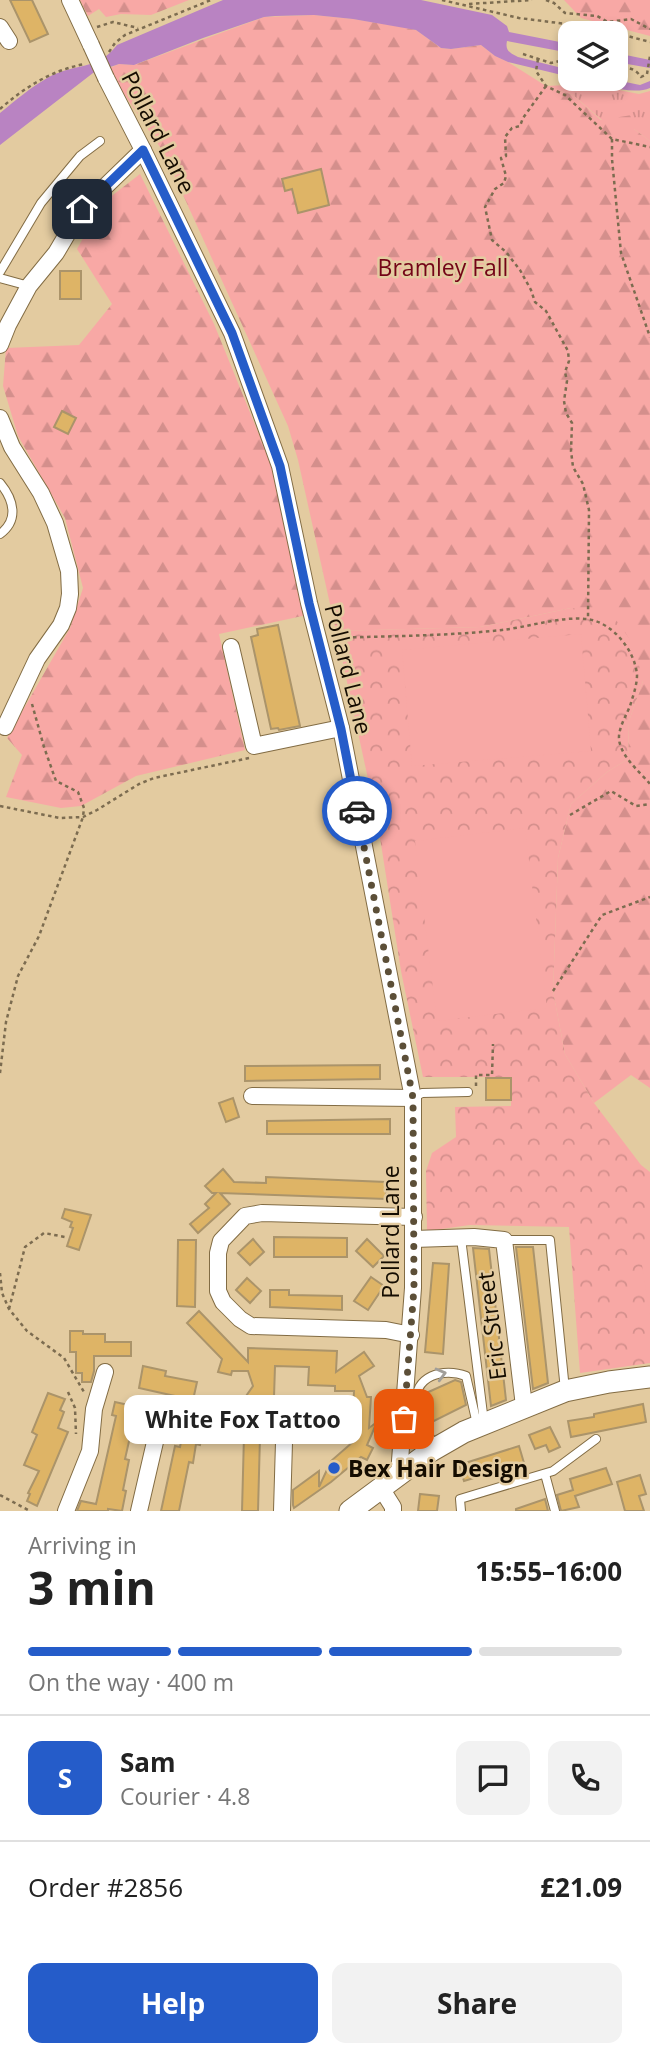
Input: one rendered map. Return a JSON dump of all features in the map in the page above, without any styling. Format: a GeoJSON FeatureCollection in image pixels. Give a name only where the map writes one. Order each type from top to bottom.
{"type":"FeatureCollection","features":[{"type":"Feature","properties":{"kind":"main road"},"geometry":{"type":"LineString","coordinates":[[350,1511],[436,1448],[464,1432],[565,1391],[650,1377]]}},
{"type":"Feature","properties":{"kind":"street","name":"Pollard Lane"},"geometry":{"type":"LineString","coordinates":[[71,0],[106,78],[232,333],[280,466],[341,729],[413,1098],[414,1239],[411,1335],[400,1474]]}},
{"type":"Feature","properties":{"kind":"street"},"geometry":{"type":"LineString","coordinates":[[0,27],[9,41]]}},
{"type":"Feature","properties":{"kind":"street"},"geometry":{"type":"LineString","coordinates":[[0,345],[29,286],[55,253],[82,209],[143,150]]}},
{"type":"Feature","properties":{"kind":"street"},"geometry":{"type":"LineString","coordinates":[[0,418],[12,447],[41,493],[55,523],[69,571],[70,594],[61,625],[37,659],[5,726]]}},
{"type":"Feature","properties":{"kind":"street"},"geometry":{"type":"LineString","coordinates":[[231,647],[254,746],[341,729]]}},
{"type":"Feature","properties":{"kind":"street"},"geometry":{"type":"LineString","coordinates":[[252,1097],[413,1098]]}},
{"type":"Feature","properties":{"kind":"street"},"geometry":{"type":"LineString","coordinates":[[411,1335],[386,1330],[251,1325],[240,1319],[223,1302],[218,1291],[218,1253],[221,1241],[245,1216],[262,1213],[414,1217]]}},
{"type":"Feature","properties":{"kind":"street"},"geometry":{"type":"LineString","coordinates":[[414,1239],[504,1240]]}},
{"type":"Feature","properties":{"kind":"street","name":"Eric Street"},"geometry":{"type":"LineString","coordinates":[[504,1240],[524,1406]]}},
{"type":"Feature","properties":{"kind":"street"},"geometry":{"type":"LineString","coordinates":[[66,1511],[90,1451],[94,1409],[104,1372]]}},
{"type":"Feature","properties":{"kind":"street"},"geometry":{"type":"LineString","coordinates":[[139,1511],[161,1416]]}},
{"type":"Feature","properties":{"kind":"street"},"geometry":{"type":"LineString","coordinates":[[282,1511],[284,1442]]}},
{"type":"Feature","properties":{"kind":"street"},"geometry":{"type":"LineString","coordinates":[[381,1488],[393,1511]]}},
{"type":"Feature","properties":{"kind":"lane"},"geometry":{"type":"LineString","coordinates":[[0,272],[41,204],[80,156],[100,141]]}},
{"type":"Feature","properties":{"kind":"lane"},"geometry":{"type":"LineString","coordinates":[[0,278],[29,286]]}},
{"type":"Feature","properties":{"kind":"lane"},"geometry":{"type":"LineString","coordinates":[[0,484],[12,504],[13,514],[10,525],[0,534]]}},
{"type":"Feature","properties":{"kind":"lane"},"geometry":{"type":"LineString","coordinates":[[413,1098],[422,1093],[468,1092]]}},
{"type":"Feature","properties":{"kind":"lane"},"geometry":{"type":"LineString","coordinates":[[461,1238],[481,1425]]}},
{"type":"Feature","properties":{"kind":"lane"},"geometry":{"type":"LineString","coordinates":[[504,1240],[550,1240],[565,1391]]}},
{"type":"Feature","properties":{"kind":"lane"},"geometry":{"type":"LineString","coordinates":[[436,1448],[422,1423],[416,1403],[419,1388],[431,1376],[454,1371],[466,1376],[481,1425]]}},
{"type":"Feature","properties":{"kind":"lane"},"geometry":{"type":"LineString","coordinates":[[461,1511],[460,1499],[554,1471],[596,1439]]}},
{"type":"Feature","properties":{"kind":"lane"},"geometry":{"type":"LineString","coordinates":[[545,1474],[555,1511]]}},
{"type":"Feature","properties":{"kind":"path"},"geometry":{"type":"LineString","coordinates":[[442,0],[519,18],[558,23]]}},
{"type":"Feature","properties":{"kind":"path"},"geometry":{"type":"LineString","coordinates":[[463,0],[466,4]]}},
{"type":"Feature","properties":{"kind":"path"},"geometry":{"type":"LineString","coordinates":[[466,4],[533,0]]}},
{"type":"Feature","properties":{"kind":"path"},"geometry":{"type":"LineString","coordinates":[[546,0],[565,13],[597,16],[608,22],[631,19],[650,29]]}},
{"type":"Feature","properties":{"kind":"path"},"geometry":{"type":"LineString","coordinates":[[88,39],[107,23],[141,29]]}},
{"type":"Feature","properties":{"kind":"path"},"geometry":{"type":"LineString","coordinates":[[628,37],[650,42]]}},
{"type":"Feature","properties":{"kind":"path"},"geometry":{"type":"LineString","coordinates":[[523,54],[551,63],[558,62]]}},
{"type":"Feature","properties":{"kind":"path"},"geometry":{"type":"LineString","coordinates":[[628,68],[636,70],[641,77],[647,74],[650,57]]}},
{"type":"Feature","properties":{"kind":"path"},"geometry":{"type":"LineString","coordinates":[[538,59],[536,71],[545,86],[565,95],[612,139],[650,147]]}},
{"type":"Feature","properties":{"kind":"path"},"geometry":{"type":"LineString","coordinates":[[545,86],[520,126],[512,128],[505,137],[506,156],[501,158],[506,176],[504,183],[495,189],[485,206],[492,240],[520,270],[535,302],[546,311],[568,351],[564,401],[566,413],[572,423],[570,451],[573,467],[583,484],[589,510],[587,619]]}},
{"type":"Feature","properties":{"kind":"path"},"geometry":{"type":"LineString","coordinates":[[612,139],[621,253],[650,337]]}},
{"type":"Feature","properties":{"kind":"path"},"geometry":{"type":"LineString","coordinates":[[318,638],[440,636],[587,619],[609,626],[621,639],[632,658],[637,674],[635,691],[619,738],[624,753],[650,784]]}},
{"type":"Feature","properties":{"kind":"path"},"geometry":{"type":"LineString","coordinates":[[0,1073],[6,1022],[18,976],[39,936],[84,808],[78,792],[57,781],[44,747],[26,681]]}},
{"type":"Feature","properties":{"kind":"path"},"geometry":{"type":"LineString","coordinates":[[0,806],[60,818],[83,817],[155,778],[251,758]]}},
{"type":"Feature","properties":{"kind":"path"},"geometry":{"type":"LineString","coordinates":[[570,815],[611,790],[636,806],[650,804]]}},
{"type":"Feature","properties":{"kind":"path"},"geometry":{"type":"LineString","coordinates":[[553,991],[602,915],[650,897]]}},
{"type":"Feature","properties":{"kind":"path"},"geometry":{"type":"LineString","coordinates":[[468,1092],[476,1092],[476,1074],[492,1074],[493,1044]]}},
{"type":"Feature","properties":{"kind":"path"},"geometry":{"type":"LineString","coordinates":[[9,1309],[25,1247],[44,1233],[65,1237]]}},
{"type":"Feature","properties":{"kind":"path"},"geometry":{"type":"LineString","coordinates":[[0,1273],[2,1293],[9,1309],[27,1331],[64,1358],[94,1409]]}},
{"type":"Feature","properties":{"kind":"path"},"geometry":{"type":"LineString","coordinates":[[68,1392],[75,1408],[77,1441]]}},
{"type":"Feature","properties":{"kind":"path"},"geometry":{"type":"LineString","coordinates":[[0,1495],[30,1511]]}},
{"type":"Feature","properties":{"kind":"green space"},"geometry":{"type":"Polygon","coordinates":[[[80,0],[189,0],[151,15],[121,14],[106,17],[99,9],[88,16],[80,0]]]}},
{"type":"Feature","properties":{"kind":"green space"},"geometry":{"type":"Polygon","coordinates":[[[564,0],[650,0],[650,36],[628,30],[628,21],[592,21],[581,18],[564,0]]]}},
{"type":"Feature","properties":{"kind":"green space","name":"Bramley Fall"},"geometry":{"type":"Polygon","coordinates":[[[314,15],[353,19],[416,30],[441,48],[481,45],[546,86],[573,95],[601,120],[632,115],[634,129],[650,141],[650,1088],[631,1075],[594,1103],[565,1054],[553,991],[558,858],[571,804],[607,772],[628,759],[629,721],[643,681],[571,608],[480,627],[336,631],[288,426],[164,153],[107,69],[119,64],[134,65],[264,17],[314,15]]]}},
{"type":"Feature","properties":{"kind":"green space"},"geometry":{"type":"Polygon","coordinates":[[[561,91],[624,91],[639,94],[650,91],[650,141],[634,129],[602,120],[573,95],[561,91]]]}},
{"type":"Feature","properties":{"kind":"green space"},"geometry":{"type":"Polygon","coordinates":[[[140,174],[214,324],[271,464],[307,615],[219,634],[245,750],[136,776],[81,806],[61,808],[6,797],[22,755],[7,738],[70,628],[83,588],[65,518],[18,436],[3,386],[6,348],[79,345],[112,304],[77,249],[109,198],[140,174]]]}},
{"type":"Feature","properties":{"kind":"green space"},"geometry":{"type":"Polygon","coordinates":[[[571,608],[611,613],[634,645],[643,681],[629,721],[628,759],[607,772],[571,804],[558,858],[553,991],[565,1054],[594,1103],[641,1165],[650,1172],[650,1363],[580,1373],[569,1227],[470,1225],[427,1231],[426,1171],[432,1153],[456,1137],[455,1107],[511,1106],[511,1077],[423,1077],[401,971],[378,825],[336,631],[480,627],[571,608]]]}},
{"type":"Feature","properties":{"kind":"green space"},"geometry":{"type":"Polygon","coordinates":[[[581,634],[591,751],[412,766],[402,650],[581,634]]]}},
{"type":"Feature","properties":{"kind":"green space"},"geometry":{"type":"Polygon","coordinates":[[[525,828],[547,1008],[437,1021],[415,841],[525,828]]]}},
{"type":"Feature","properties":{"kind":"green space"},"geometry":{"type":"Polygon","coordinates":[[[650,1263],[650,1316],[642,1265],[650,1263]]]}},
{"type":"Feature","properties":{"kind":"shaded area"},"geometry":{"type":"Polygon","coordinates":[[[223,0],[421,0],[492,15],[507,26],[509,32],[558,42],[558,51],[507,41],[508,51],[515,56],[558,67],[558,74],[508,62],[481,45],[441,48],[416,30],[314,15],[264,17],[134,65],[119,64],[93,73],[0,145],[0,113],[49,77],[94,63],[117,45],[223,0]]]}},
{"type":"Feature","properties":{"kind":"shaded area"},"geometry":{"type":"Polygon","coordinates":[[[628,55],[650,60],[650,68],[628,64],[628,55]]]}},
{"type":"Feature","properties":{"kind":"shaded area"},"geometry":{"type":"Polygon","coordinates":[[[650,81],[650,88],[628,90],[628,83],[640,85],[650,81]]]}},
{"type":"Feature","properties":{"kind":"building"},"geometry":{"type":"Polygon","coordinates":[[[10,0],[32,0],[48,34],[30,42],[10,0]]]}},
{"type":"Feature","properties":{"kind":"building"},"geometry":{"type":"Polygon","coordinates":[[[321,169],[329,205],[298,213],[292,189],[285,191],[282,179],[321,169]]]}},
{"type":"Feature","properties":{"kind":"building"},"geometry":{"type":"Polygon","coordinates":[[[60,271],[81,271],[81,299],[60,299],[60,271]]]}},
{"type":"Feature","properties":{"kind":"building"},"geometry":{"type":"Polygon","coordinates":[[[62,411],[76,418],[68,434],[54,427],[62,411]]]}},
{"type":"Feature","properties":{"kind":"building"},"geometry":{"type":"Polygon","coordinates":[[[278,625],[300,726],[279,730],[271,729],[251,637],[258,635],[257,629],[278,625]]]}},
{"type":"Feature","properties":{"kind":"building"},"geometry":{"type":"Polygon","coordinates":[[[380,1065],[380,1079],[245,1081],[245,1066],[380,1065]]]}},
{"type":"Feature","properties":{"kind":"building"},"geometry":{"type":"Polygon","coordinates":[[[486,1078],[511,1078],[511,1100],[486,1100],[486,1078]]]}},
{"type":"Feature","properties":{"kind":"building"},"geometry":{"type":"Polygon","coordinates":[[[233,1098],[239,1117],[226,1122],[219,1103],[233,1098]]]}},
{"type":"Feature","properties":{"kind":"building"},"geometry":{"type":"Polygon","coordinates":[[[390,1119],[390,1134],[267,1134],[267,1121],[390,1119]]]}},
{"type":"Feature","properties":{"kind":"building"},"geometry":{"type":"Polygon","coordinates":[[[223,1169],[234,1182],[266,1183],[266,1177],[386,1182],[386,1199],[220,1193],[230,1204],[198,1233],[190,1224],[209,1208],[205,1204],[216,1193],[212,1193],[205,1186],[223,1169]]]}},
{"type":"Feature","properties":{"kind":"building"},"geometry":{"type":"Polygon","coordinates":[[[65,1209],[91,1215],[79,1250],[67,1246],[73,1228],[70,1227],[72,1222],[62,1218],[65,1209]]]}},
{"type":"Feature","properties":{"kind":"building"},"geometry":{"type":"Polygon","coordinates":[[[274,1237],[347,1238],[347,1257],[274,1257],[274,1237]]]}},
{"type":"Feature","properties":{"kind":"building"},"geometry":{"type":"Polygon","coordinates":[[[253,1239],[264,1252],[250,1265],[238,1253],[253,1239]]]}},
{"type":"Feature","properties":{"kind":"building"},"geometry":{"type":"Polygon","coordinates":[[[367,1239],[384,1256],[373,1267],[356,1251],[367,1239]]]}},
{"type":"Feature","properties":{"kind":"building"},"geometry":{"type":"Polygon","coordinates":[[[178,1240],[196,1240],[195,1307],[177,1306],[178,1240]]]}},
{"type":"Feature","properties":{"kind":"building"},"geometry":{"type":"Polygon","coordinates":[[[516,1247],[533,1247],[548,1383],[533,1389],[516,1247]]]}},
{"type":"Feature","properties":{"kind":"building"},"geometry":{"type":"Polygon","coordinates":[[[473,1248],[489,1249],[506,1400],[491,1406],[473,1248]]]}},
{"type":"Feature","properties":{"kind":"building"},"geometry":{"type":"Polygon","coordinates":[[[433,1263],[449,1264],[443,1354],[425,1352],[433,1263]]]}},
{"type":"Feature","properties":{"kind":"building"},"geometry":{"type":"Polygon","coordinates":[[[371,1277],[384,1286],[368,1310],[354,1301],[371,1277]]]}},
{"type":"Feature","properties":{"kind":"building"},"geometry":{"type":"Polygon","coordinates":[[[247,1278],[261,1291],[250,1303],[236,1290],[247,1278]]]}},
{"type":"Feature","properties":{"kind":"building"},"geometry":{"type":"Polygon","coordinates":[[[270,1290],[289,1290],[289,1295],[342,1296],[342,1310],[270,1307],[270,1290]]]}},
{"type":"Feature","properties":{"kind":"building"},"geometry":{"type":"Polygon","coordinates":[[[199,1311],[248,1362],[248,1348],[337,1351],[336,1372],[364,1352],[374,1366],[359,1376],[367,1397],[371,1397],[369,1428],[377,1422],[367,1445],[373,1448],[367,1460],[361,1457],[294,1508],[293,1490],[319,1471],[319,1487],[331,1461],[354,1441],[340,1441],[353,1415],[354,1391],[335,1391],[335,1386],[308,1385],[309,1367],[275,1366],[274,1397],[298,1398],[298,1415],[260,1413],[249,1429],[235,1419],[243,1408],[239,1406],[253,1386],[248,1371],[232,1371],[231,1375],[218,1372],[222,1359],[187,1323],[199,1311]]]}},
{"type":"Feature","properties":{"kind":"building"},"geometry":{"type":"Polygon","coordinates":[[[70,1331],[105,1334],[105,1342],[131,1342],[131,1356],[94,1356],[91,1382],[82,1382],[82,1373],[76,1373],[76,1352],[70,1352],[70,1331]]]}},
{"type":"Feature","properties":{"kind":"building"},"geometry":{"type":"Polygon","coordinates":[[[143,1366],[166,1371],[165,1376],[197,1382],[193,1400],[139,1388],[143,1366]]]}},
{"type":"Feature","properties":{"kind":"building"},"geometry":{"type":"Polygon","coordinates":[[[455,1380],[461,1382],[466,1405],[432,1422],[424,1407],[424,1394],[455,1380]]]}},
{"type":"Feature","properties":{"kind":"building"},"geometry":{"type":"Polygon","coordinates":[[[48,1393],[65,1399],[60,1410],[64,1412],[58,1428],[68,1432],[37,1506],[27,1501],[39,1471],[24,1465],[37,1435],[32,1432],[48,1393]]]}},
{"type":"Feature","properties":{"kind":"building"},"geometry":{"type":"Polygon","coordinates":[[[115,1402],[133,1406],[128,1427],[132,1428],[125,1459],[129,1460],[122,1511],[77,1511],[81,1501],[96,1504],[116,1416],[112,1415],[115,1402]]]}},
{"type":"Feature","properties":{"kind":"building"},"geometry":{"type":"Polygon","coordinates":[[[643,1404],[646,1422],[571,1437],[568,1421],[643,1404]]]}},
{"type":"Feature","properties":{"kind":"building"},"geometry":{"type":"Polygon","coordinates":[[[186,1417],[205,1421],[200,1445],[196,1444],[193,1463],[189,1462],[179,1511],[161,1511],[175,1446],[180,1447],[186,1417]]]}},
{"type":"Feature","properties":{"kind":"building"},"geometry":{"type":"Polygon","coordinates":[[[302,1417],[319,1417],[319,1441],[302,1441],[302,1417]]]}},
{"type":"Feature","properties":{"kind":"building"},"geometry":{"type":"Polygon","coordinates":[[[550,1427],[560,1447],[549,1452],[546,1445],[535,1449],[529,1435],[550,1427]]]}},
{"type":"Feature","properties":{"kind":"building"},"geometry":{"type":"Polygon","coordinates":[[[244,1435],[260,1436],[258,1511],[242,1511],[244,1435]]]}},
{"type":"Feature","properties":{"kind":"building"},"geometry":{"type":"Polygon","coordinates":[[[519,1446],[524,1463],[464,1481],[459,1465],[519,1446]]]}},
{"type":"Feature","properties":{"kind":"building"},"geometry":{"type":"Polygon","coordinates":[[[606,1468],[612,1484],[575,1496],[579,1507],[561,1511],[557,1495],[573,1490],[570,1479],[606,1468]]]}},
{"type":"Feature","properties":{"kind":"building"},"geometry":{"type":"Polygon","coordinates":[[[640,1475],[646,1494],[639,1496],[644,1511],[625,1511],[617,1482],[640,1475]]]}},
{"type":"Feature","properties":{"kind":"building"},"geometry":{"type":"Polygon","coordinates":[[[420,1494],[439,1496],[437,1511],[418,1511],[420,1494]]]}},
{"type":"Feature","properties":{"kind":"building"},"geometry":{"type":"Polygon","coordinates":[[[545,1499],[548,1511],[516,1511],[516,1509],[545,1499]]]}},
{"type":"Feature","properties":{"kind":"way so far"},"geometry":{"type":"LineString","coordinates":[[357,811],[413,1098],[414,1288],[404,1419]]}},
{"type":"Feature","properties":{"kind":"place","name":"White Fox Tattoo"},"geometry":{"type":"Point","coordinates":[404,1419]}},
{"type":"Feature","properties":{"kind":"place","name":"Bex Hair Design"},"geometry":{"type":"Point","coordinates":[334,1468]}},
{"type":"Feature","properties":{"kind":"route"},"geometry":{"type":"LineString","coordinates":[[82,209],[143,150],[232,333],[280,466],[309,603],[341,729],[357,811]]}}]}
